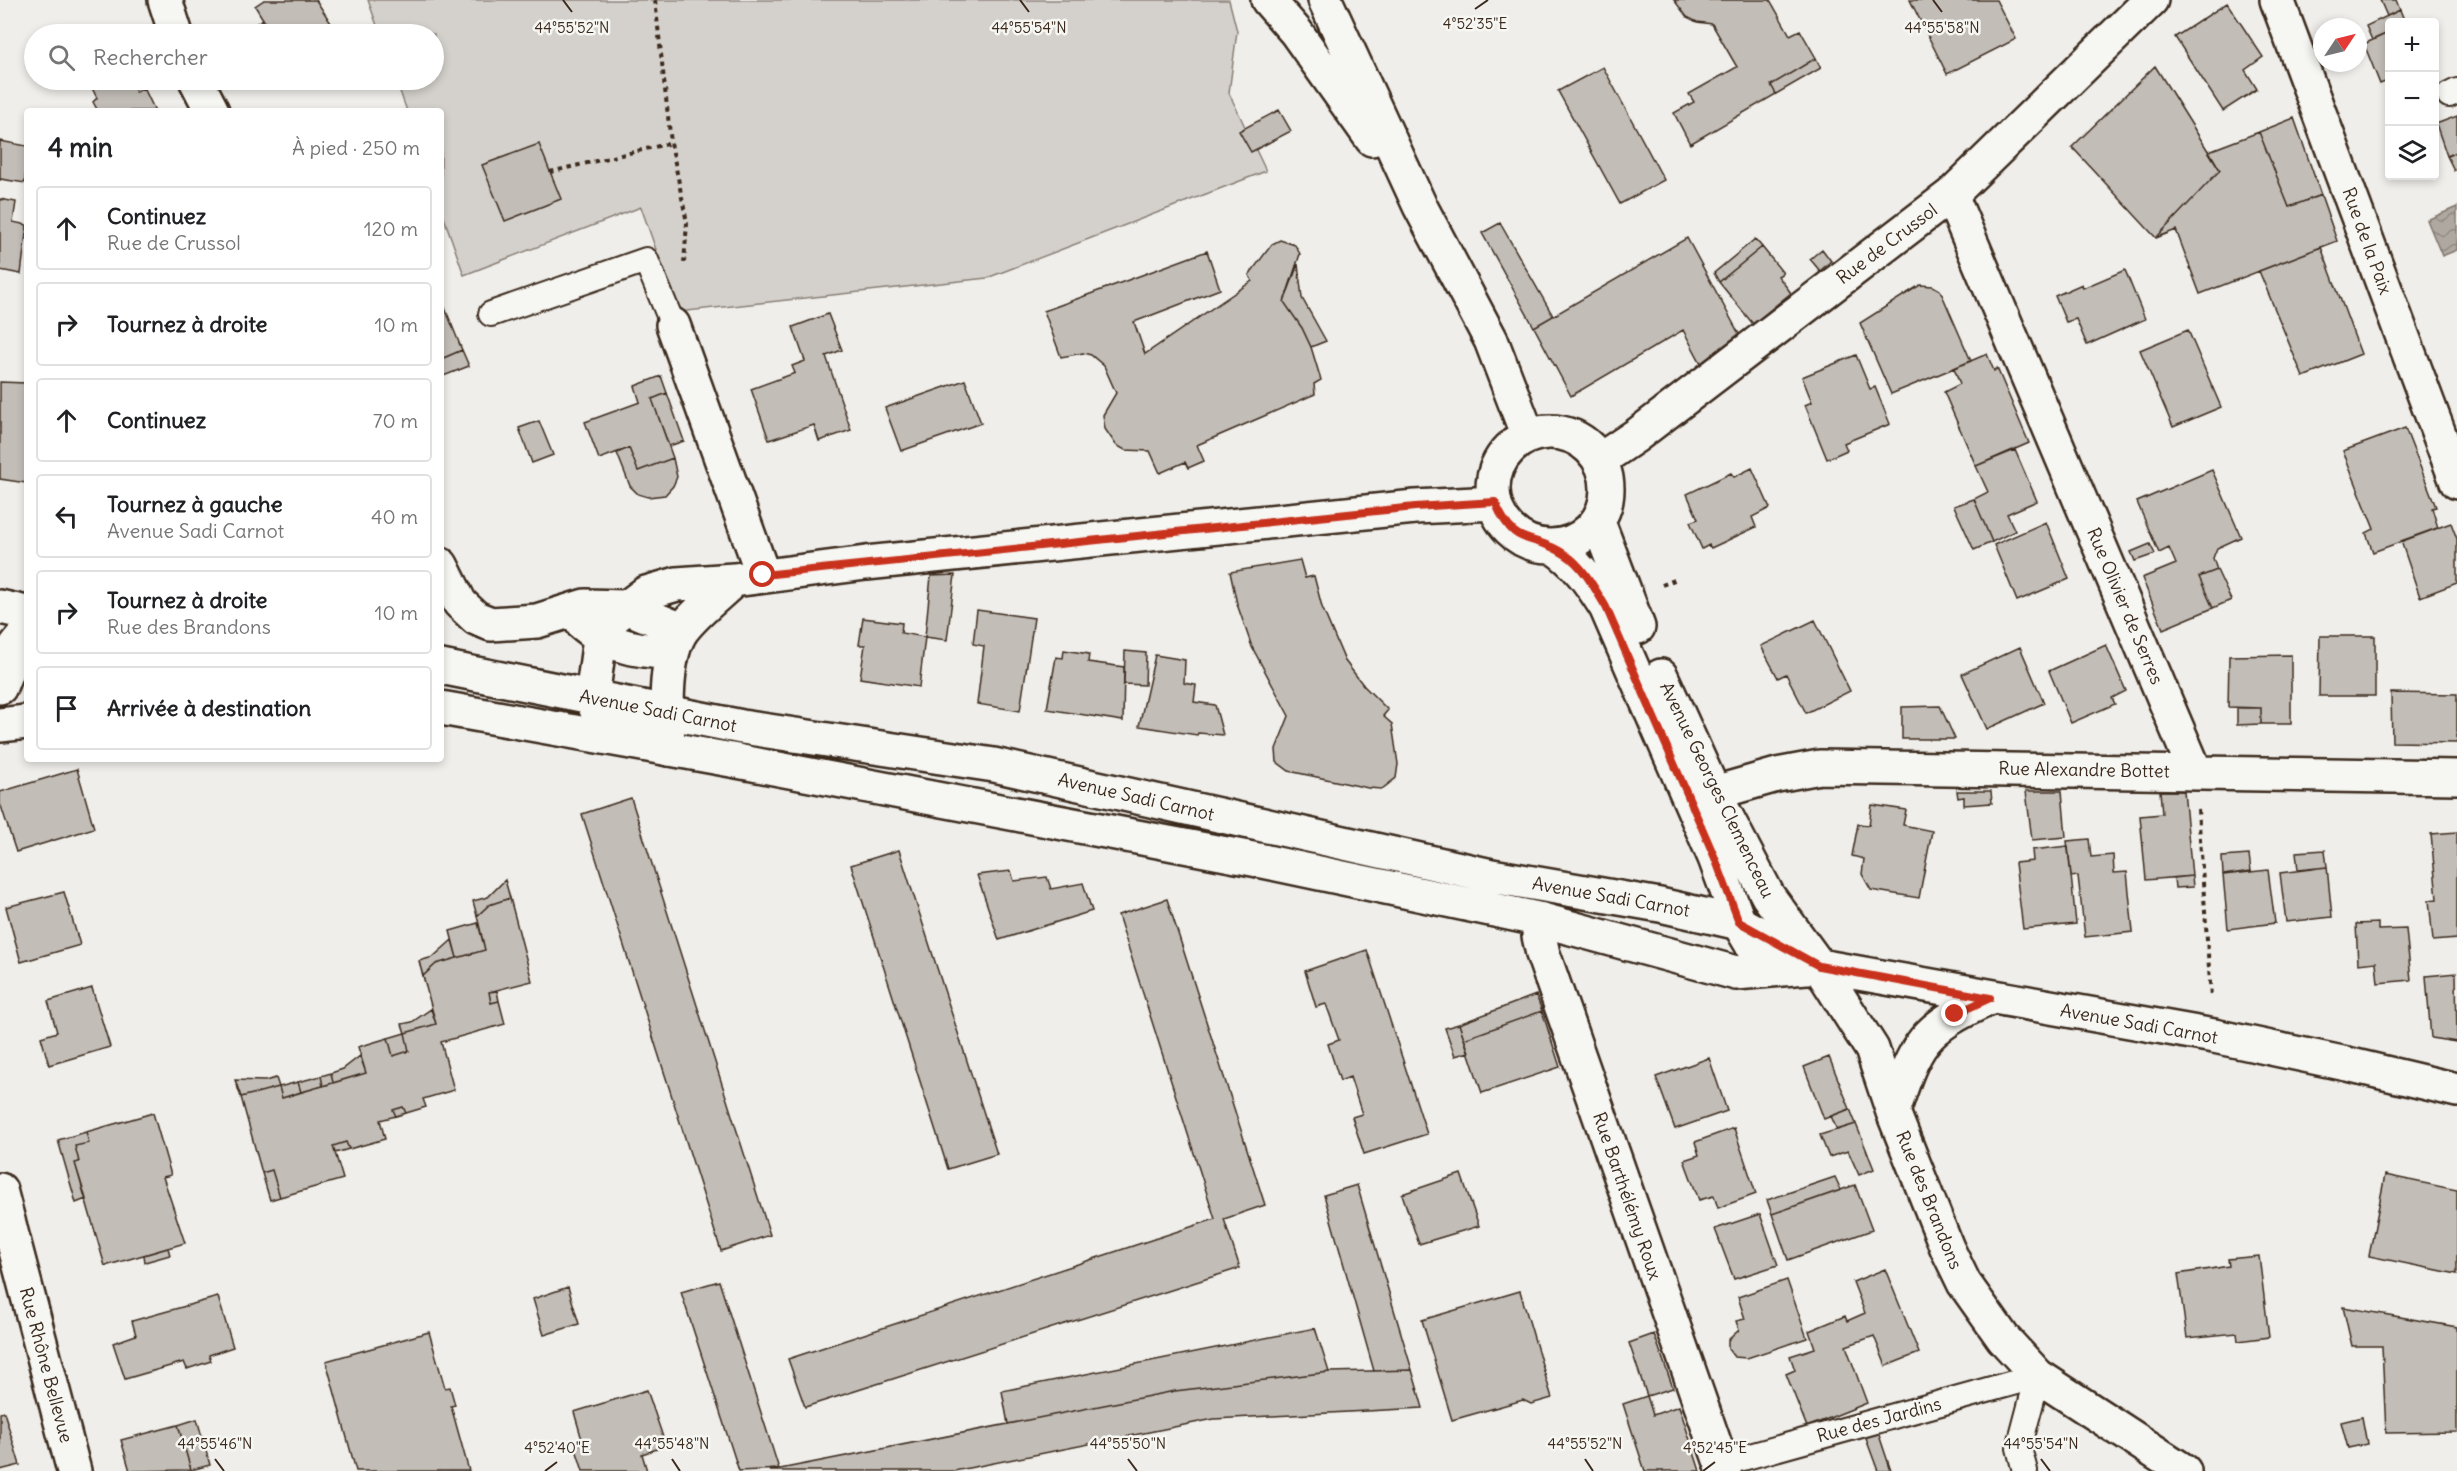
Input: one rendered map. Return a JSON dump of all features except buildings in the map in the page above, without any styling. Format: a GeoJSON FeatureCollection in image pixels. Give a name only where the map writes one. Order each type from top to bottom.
{"type":"FeatureCollection","features":[{"type":"Feature","properties":{"kind":"street"},"geometry":{"type":"LineString","coordinates":[[165,0],[173,24]]}},
{"type":"Feature","properties":{"kind":"street"},"geometry":{"type":"LineString","coordinates":[[1268,0],[1296,32],[1420,206]]}},
{"type":"Feature","properties":{"kind":"street"},"geometry":{"type":"LineString","coordinates":[[1325,0],[1420,206],[1491,339],[1528,436]]}},
{"type":"Feature","properties":{"kind":"street","name":"Rue de Crussol"},"geometry":{"type":"LineString","coordinates":[[1600,460],[1646,428],[1951,195],[2151,0]]}},
{"type":"Feature","properties":{"kind":"street","name":"Rue de la Paix"},"geometry":{"type":"LineString","coordinates":[[2277,0],[2457,482]]}},
{"type":"Feature","properties":{"kind":"street"},"geometry":{"type":"LineString","coordinates":[[201,90],[210,108]]}},
{"type":"Feature","properties":{"kind":"street","name":"Rue Olivier de Serres"},"geometry":{"type":"LineString","coordinates":[[1951,195],[2195,771]]}},
{"type":"Feature","properties":{"kind":"street"},"geometry":{"type":"LineString","coordinates":[[673,325],[748,578]]}},
{"type":"Feature","properties":{"kind":"street"},"geometry":{"type":"LineString","coordinates":[[1549,432],[1569,434],[1587,445],[1600,460],[1607,480],[1606,502],[1598,522],[1585,534],[1570,543],[1552,546],[1533,543],[1515,535],[1502,520],[1495,502],[1493,486],[1496,470],[1503,456],[1514,444],[1528,436],[1549,432]]}},
{"type":"Feature","properties":{"kind":"street"},"geometry":{"type":"LineString","coordinates":[[676,642],[667,714],[669,749],[610,726],[598,714],[592,698],[600,638],[614,617],[646,593],[677,584],[1415,507],[1495,502]]}},
{"type":"Feature","properties":{"kind":"street","name":"Avenue Georges Clemenceau"},"geometry":{"type":"LineString","coordinates":[[1598,522],[1625,600],[1714,793],[1768,896],[1819,966]]}},
{"type":"Feature","properties":{"kind":"street","name":"Avenue Georges Clemenceau"},"geometry":{"type":"LineString","coordinates":[[1552,546],[1569,557],[1583,571],[1610,616],[1715,858],[1739,922]]}},
{"type":"Feature","properties":{"kind":"street"},"geometry":{"type":"LineString","coordinates":[[444,571],[460,603],[476,618],[491,624],[507,625],[562,615],[585,606],[626,607],[676,642]]}},
{"type":"Feature","properties":{"kind":"street"},"geometry":{"type":"LineString","coordinates":[[562,615],[580,622],[600,638],[635,650],[676,642],[748,578]]}},
{"type":"Feature","properties":{"kind":"street"},"geometry":{"type":"LineString","coordinates":[[0,607],[24,612]]}},
{"type":"Feature","properties":{"kind":"street"},"geometry":{"type":"LineString","coordinates":[[0,687],[15,646],[24,636]]}},
{"type":"Feature","properties":{"kind":"street","name":"Avenue Sadi Carnot"},"geometry":{"type":"LineString","coordinates":[[444,668],[667,714],[994,765],[1481,874],[1660,905],[1739,922],[1819,966]]}},
{"type":"Feature","properties":{"kind":"street","name":"Avenue Sadi Carnot"},"geometry":{"type":"LineString","coordinates":[[444,709],[1258,860],[1542,920],[1736,973],[1819,966],[2214,1036],[2457,1090]]}},
{"type":"Feature","properties":{"kind":"street"},"geometry":{"type":"LineString","coordinates":[[579,733],[636,736],[656,728],[667,714]]}},
{"type":"Feature","properties":{"kind":"street","name":"Rue Alexandre Bottet"},"geometry":{"type":"LineString","coordinates":[[1714,793],[1777,775],[1820,767],[2195,771],[2457,777]]}},
{"type":"Feature","properties":{"kind":"street","name":"Rue Barthélémy Roux"},"geometry":{"type":"LineString","coordinates":[[1542,920],[1539,936],[1565,1019],[1723,1467]]}},
{"type":"Feature","properties":{"kind":"street","name":"Rue des Brandons"},"geometry":{"type":"LineString","coordinates":[[1819,966],[1872,1049],[1893,1112],[1947,1248],[1964,1283],[2003,1338],[2038,1376],[2184,1471]]}},
{"type":"Feature","properties":{"kind":"street","name":"Rue des Brandons"},"geometry":{"type":"LineString","coordinates":[[1893,1112],[1906,1073],[1919,1045],[1936,1027],[1955,1014],[1990,998]]}},
{"type":"Feature","properties":{"kind":"street","name":"Rue Rhône Bellevue"},"geometry":{"type":"LineString","coordinates":[[0,1190],[74,1471]]}},
{"type":"Feature","properties":{"kind":"lane"},"geometry":{"type":"LineString","coordinates":[[491,314],[646,261],[673,325]]}},
{"type":"Feature","properties":{"kind":"lane"},"geometry":{"type":"LineString","coordinates":[[2025,1471],[2019,1448],[2038,1376]]}},
{"type":"Feature","properties":{"kind":"lane","name":"Rue des Jardins"},"geometry":{"type":"LineString","coordinates":[[1723,1467],[2038,1376]]}},
{"type":"Feature","properties":{"kind":"path"},"geometry":{"type":"LineString","coordinates":[[655,0],[671,142],[687,223],[684,270]]}},
{"type":"Feature","properties":{"kind":"path"},"geometry":{"type":"LineString","coordinates":[[550,172],[671,142]]}},
{"type":"Feature","properties":{"kind":"path"},"geometry":{"type":"LineString","coordinates":[[2195,771],[2214,1036]]}},
{"type":"Feature","properties":{"kind":"shaded area"},"geometry":{"type":"Polygon","coordinates":[[[368,0],[1229,0],[1237,31],[1229,93],[1266,171],[987,278],[678,312],[641,207],[464,275],[444,218],[444,108],[406,108],[400,90],[444,90],[444,24],[376,24],[368,0]]]}},
{"type":"Feature","properties":{"kind":"water"},"geometry":{"type":"Polygon","coordinates":[[[2457,207],[2457,250],[2442,256],[2427,220],[2457,207]]]}},
{"type":"Feature","properties":{"kind":"route"},"geometry":{"type":"LineString","coordinates":[[763,575],[1415,507],[1495,502],[1502,520],[1515,535],[1533,543],[1552,546],[1569,557],[1583,571],[1606,607],[1715,858],[1739,922],[1819,966],[1990,998],[1955,1014]]}}]}
